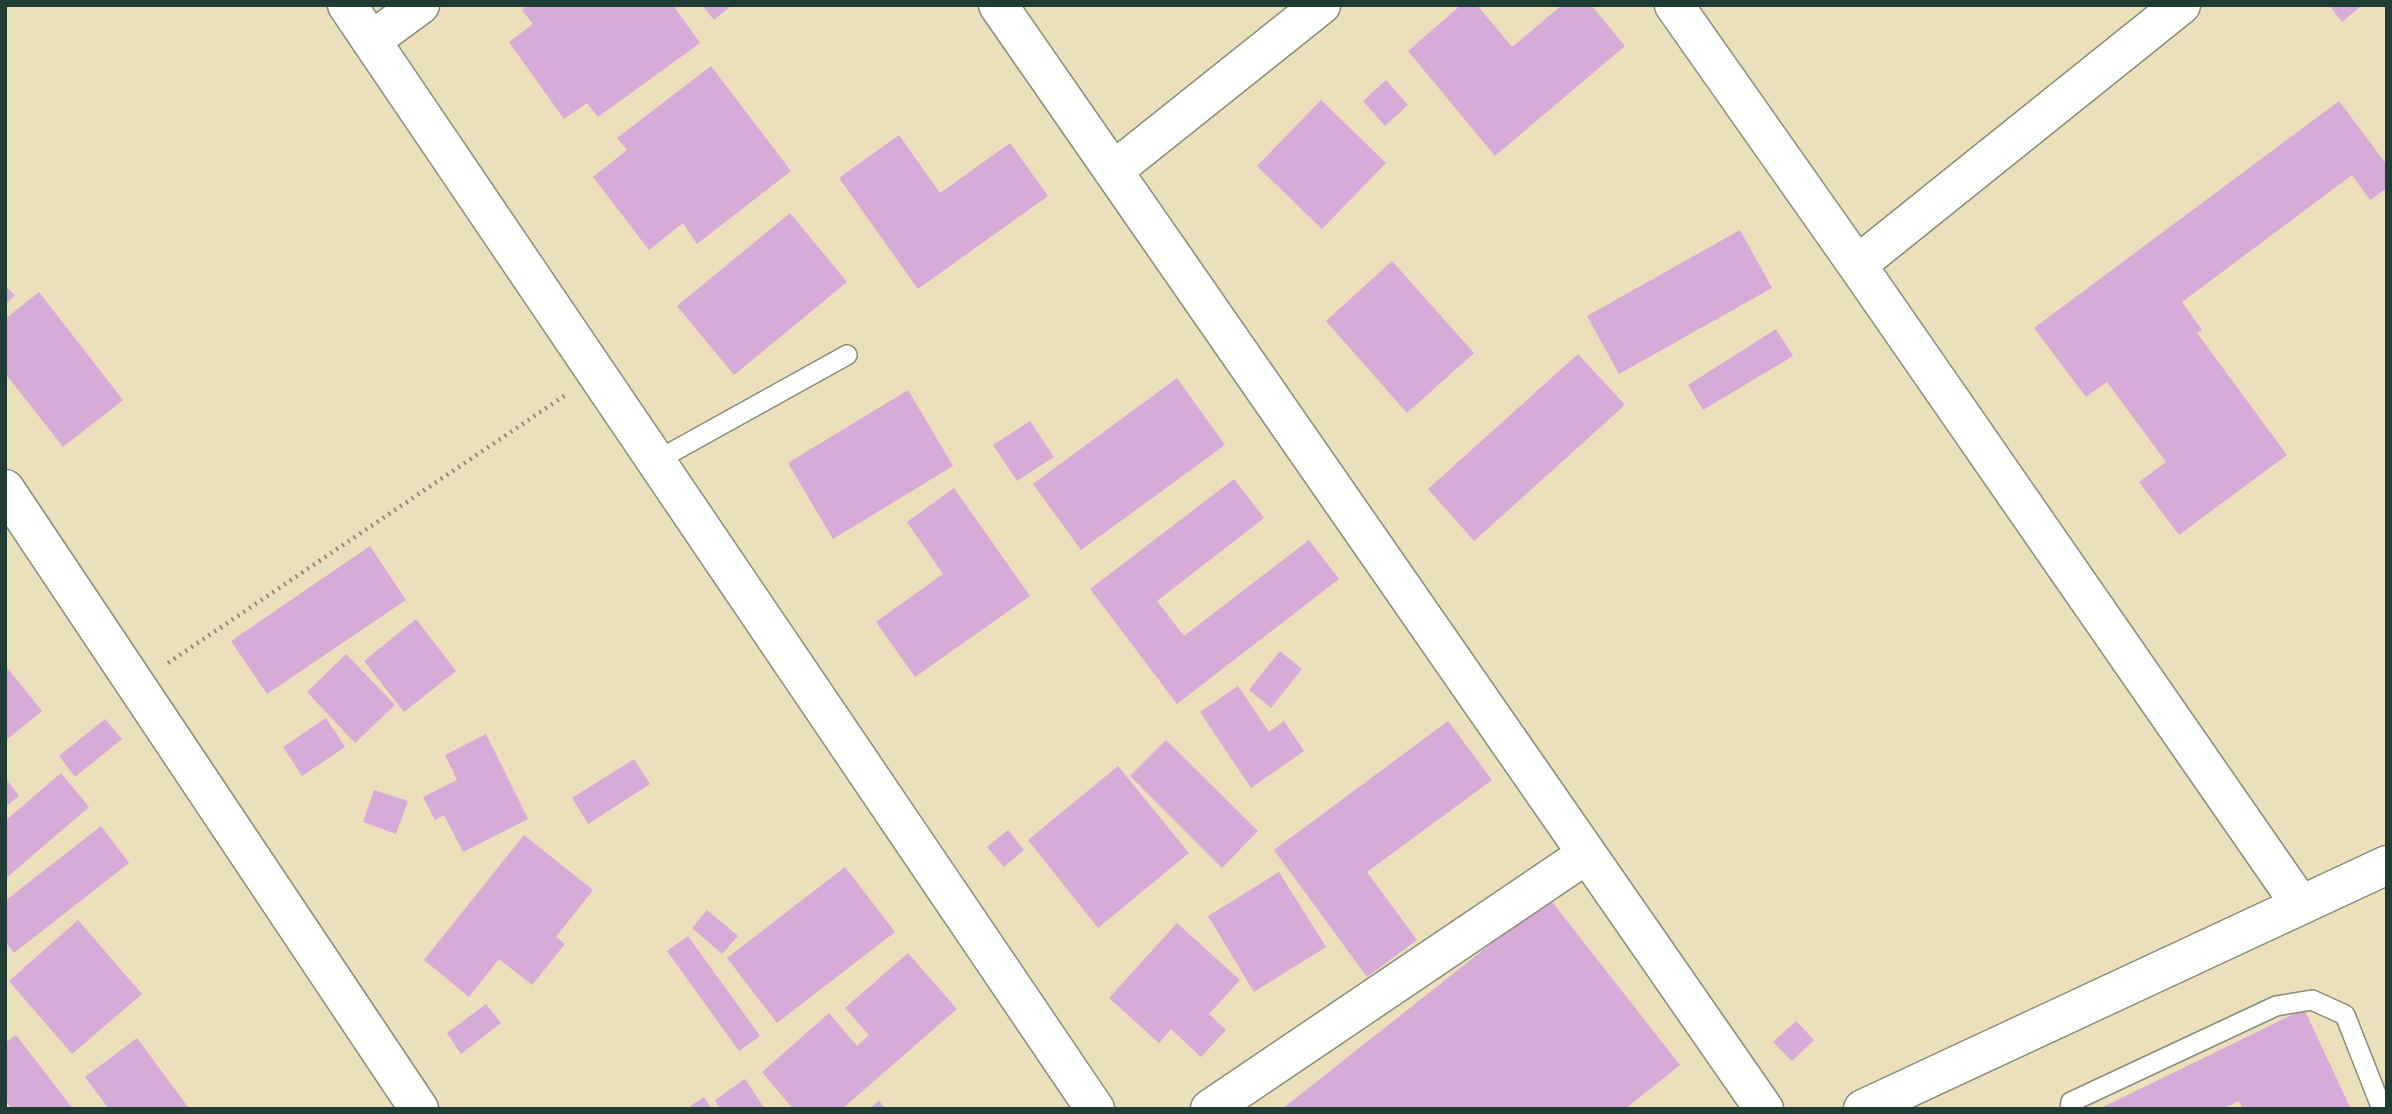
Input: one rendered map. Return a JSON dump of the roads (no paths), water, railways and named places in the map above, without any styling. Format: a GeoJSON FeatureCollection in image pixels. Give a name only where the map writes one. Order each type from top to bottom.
{"type":"FeatureCollection","features":[{"type":"Feature","properties":{"kind":"street"},"geometry":{"type":"LineString","coordinates":[[347,5],[1095,1109]]}},
{"type":"Feature","properties":{"kind":"street"},"geometry":{"type":"LineString","coordinates":[[371,41],[420,5]]}},
{"type":"Feature","properties":{"kind":"street"},"geometry":{"type":"LineString","coordinates":[[998,5],[1764,1109]]}},
{"type":"Feature","properties":{"kind":"street"},"geometry":{"type":"LineString","coordinates":[[1113,172],[1321,5]]}},
{"type":"Feature","properties":{"kind":"street"},"geometry":{"type":"LineString","coordinates":[[1674,5],[2300,904]]}},
{"type":"Feature","properties":{"kind":"street"},"geometry":{"type":"LineString","coordinates":[[1857,265],[2181,5]]}},
{"type":"Feature","properties":{"kind":"street"},"geometry":{"type":"LineString","coordinates":[[5,489],[419,1109]]}},
{"type":"Feature","properties":{"kind":"street"},"geometry":{"type":"LineString","coordinates":[[1210,1109],[1587,855]]}},
{"type":"Feature","properties":{"kind":"street"},"geometry":{"type":"LineString","coordinates":[[1863,1109],[2387,865]]}},
{"type":"Feature","properties":{"kind":"lane"},"geometry":{"type":"LineString","coordinates":[[656,461],[847,355]]}},
{"type":"Feature","properties":{"kind":"lane"},"geometry":{"type":"LineString","coordinates":[[2070,1109],[2071,1102],[2276,1006],[2312,1000],[2345,1015],[2382,1109]]}}]}
